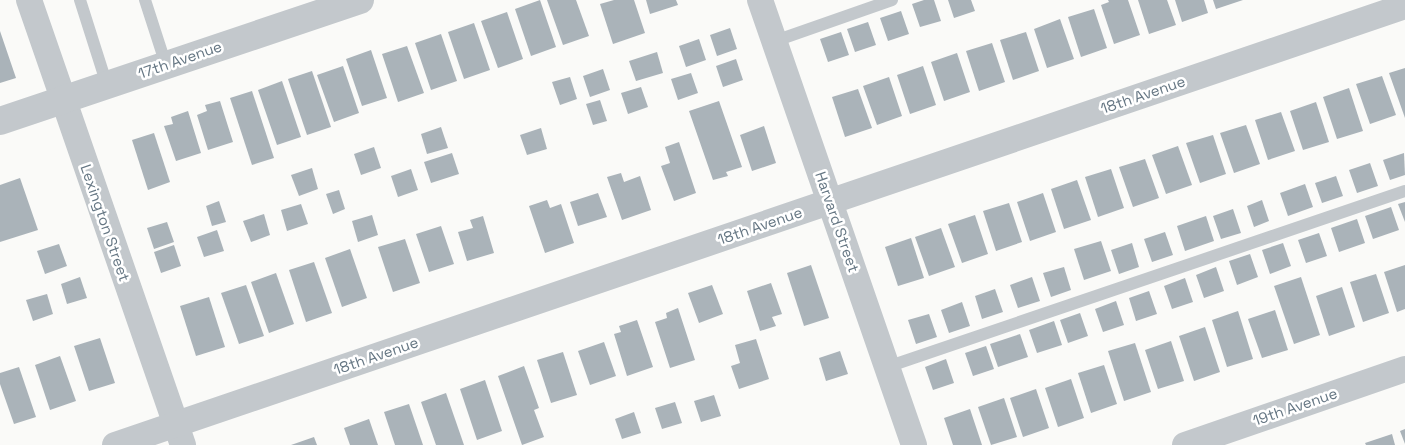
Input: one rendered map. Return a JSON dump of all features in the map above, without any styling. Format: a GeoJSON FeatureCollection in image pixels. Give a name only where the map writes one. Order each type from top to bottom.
{"type":"FeatureCollection","features":[{"type":"Feature","properties":{"kind":"street","name":"Lexington Street"},"geometry":{"type":"LineString","coordinates":[[29,0],[179,435]]}},
{"type":"Feature","properties":{"kind":"street","name":"17th Avenue"},"geometry":{"type":"LineString","coordinates":[[0,121],[360,0]]}},
{"type":"Feature","properties":{"kind":"street","name":"Harvard Street"},"geometry":{"type":"LineString","coordinates":[[760,0],[914,445]]}},
{"type":"Feature","properties":{"kind":"street","name":"18th Avenue"},"geometry":{"type":"LineString","coordinates":[[115,445],[179,435],[830,202],[1405,6]]}},
{"type":"Feature","properties":{"kind":"street","name":"19th Avenue"},"geometry":{"type":"LineString","coordinates":[[1185,445],[1405,369]]}},
{"type":"Feature","properties":{"kind":"lane"},"geometry":{"type":"LineString","coordinates":[[80,0],[107,85]]}},
{"type":"Feature","properties":{"kind":"lane"},"geometry":{"type":"LineString","coordinates":[[144,0],[166,65]]}},
{"type":"Feature","properties":{"kind":"lane"},"geometry":{"type":"LineString","coordinates":[[775,41],[892,0]]}},
{"type":"Feature","properties":{"kind":"lane"},"geometry":{"type":"LineString","coordinates":[[887,367],[1405,191]]}},
{"type":"Feature","properties":{"kind":"building"},"geometry":{"type":"Polygon","coordinates":[[[540,0],[556,47],[531,56],[515,9],[540,0]]]}},
{"type":"Feature","properties":{"kind":"building"},"geometry":{"type":"Polygon","coordinates":[[[547,0],[576,0],[589,36],[563,45],[547,0]]]}},
{"type":"Feature","properties":{"kind":"building"},"geometry":{"type":"Polygon","coordinates":[[[614,0],[634,0],[645,33],[613,44],[600,4],[614,0]]]}},
{"type":"Feature","properties":{"kind":"building"},"geometry":{"type":"Polygon","coordinates":[[[646,0],[676,0],[678,5],[650,14],[646,0]]]}},
{"type":"Feature","properties":{"kind":"building"},"geometry":{"type":"Polygon","coordinates":[[[924,0],[934,0],[941,21],[920,27],[912,4],[924,0]]]}},
{"type":"Feature","properties":{"kind":"building"},"geometry":{"type":"Polygon","coordinates":[[[948,0],[971,0],[975,11],[954,18],[948,0]]]}},
{"type":"Feature","properties":{"kind":"building"},"geometry":{"type":"Polygon","coordinates":[[[1108,0],[1128,0],[1140,35],[1114,44],[1101,5],[1109,2],[1108,0]]]}},
{"type":"Feature","properties":{"kind":"building"},"geometry":{"type":"Polygon","coordinates":[[[1138,0],[1167,0],[1176,25],[1149,34],[1138,0]]]}},
{"type":"Feature","properties":{"kind":"building"},"geometry":{"type":"Polygon","coordinates":[[[1175,0],[1204,0],[1208,13],[1182,22],[1175,0]]]}},
{"type":"Feature","properties":{"kind":"building"},"geometry":{"type":"Polygon","coordinates":[[[1213,0],[1243,0],[1216,9],[1213,0]]]}},
{"type":"Feature","properties":{"kind":"building"},"geometry":{"type":"Polygon","coordinates":[[[1094,9],[1107,48],[1081,57],[1068,17],[1094,9]]]}},
{"type":"Feature","properties":{"kind":"building"},"geometry":{"type":"Polygon","coordinates":[[[901,11],[909,34],[888,41],[880,18],[901,11]]]}},
{"type":"Feature","properties":{"kind":"building"},"geometry":{"type":"Polygon","coordinates":[[[507,12],[523,59],[498,68],[481,21],[507,12]]]}},
{"type":"Feature","properties":{"kind":"building"},"geometry":{"type":"Polygon","coordinates":[[[1060,19],[1074,59],[1047,68],[1034,29],[1060,19]]]}},
{"type":"Feature","properties":{"kind":"building"},"geometry":{"type":"Polygon","coordinates":[[[868,22],[876,45],[855,52],[847,29],[868,22]]]}},
{"type":"Feature","properties":{"kind":"building"},"geometry":{"type":"Polygon","coordinates":[[[474,23],[490,70],[464,79],[448,32],[474,23]]]}},
{"type":"Feature","properties":{"kind":"building"},"geometry":{"type":"Polygon","coordinates":[[[730,28],[737,49],[717,56],[710,35],[730,28]]]}},
{"type":"Feature","properties":{"kind":"building"},"geometry":{"type":"Polygon","coordinates":[[[0,31],[16,78],[0,83],[0,31]]]}},
{"type":"Feature","properties":{"kind":"building"},"geometry":{"type":"Polygon","coordinates":[[[841,32],[849,55],[828,62],[820,39],[841,32]]]}},
{"type":"Feature","properties":{"kind":"building"},"geometry":{"type":"Polygon","coordinates":[[[1026,32],[1039,71],[1013,80],[1000,40],[1026,32]]]}},
{"type":"Feature","properties":{"kind":"building"},"geometry":{"type":"Polygon","coordinates":[[[441,34],[457,81],[431,90],[415,43],[441,34]]]}},
{"type":"Feature","properties":{"kind":"building"},"geometry":{"type":"Polygon","coordinates":[[[699,39],[706,60],[686,67],[679,46],[699,39]]]}},
{"type":"Feature","properties":{"kind":"building"},"geometry":{"type":"Polygon","coordinates":[[[992,43],[1005,82],[979,91],[966,51],[992,43]]]}},
{"type":"Feature","properties":{"kind":"building"},"geometry":{"type":"Polygon","coordinates":[[[407,46],[424,93],[398,102],[382,54],[407,46]]]}},
{"type":"Feature","properties":{"kind":"building"},"geometry":{"type":"Polygon","coordinates":[[[371,50],[387,98],[362,106],[346,59],[371,50]]]}},
{"type":"Feature","properties":{"kind":"building"},"geometry":{"type":"Polygon","coordinates":[[[657,52],[663,73],[636,81],[629,61],[657,52]]]}},
{"type":"Feature","properties":{"kind":"building"},"geometry":{"type":"Polygon","coordinates":[[[957,53],[970,92],[944,101],[931,62],[957,53]]]}},
{"type":"Feature","properties":{"kind":"building"},"geometry":{"type":"Polygon","coordinates":[[[736,59],[743,80],[723,87],[716,66],[736,59]]]}},
{"type":"Feature","properties":{"kind":"building"},"geometry":{"type":"Polygon","coordinates":[[[343,66],[359,113],[334,122],[317,75],[343,66]]]}},
{"type":"Feature","properties":{"kind":"building"},"geometry":{"type":"Polygon","coordinates":[[[923,66],[936,105],[910,114],[897,75],[923,66]]]}},
{"type":"Feature","properties":{"kind":"building"},"geometry":{"type":"Polygon","coordinates":[[[1405,68],[1405,118],[1389,73],[1405,68]]]}},
{"type":"Feature","properties":{"kind":"building"},"geometry":{"type":"Polygon","coordinates":[[[603,69],[610,90],[590,97],[583,76],[603,69]]]}},
{"type":"Feature","properties":{"kind":"building"},"geometry":{"type":"Polygon","coordinates":[[[312,71],[331,127],[307,135],[288,79],[312,71]]]}},
{"type":"Feature","properties":{"kind":"building"},"geometry":{"type":"Polygon","coordinates":[[[691,73],[698,93],[678,100],[671,79],[691,73]]]}},
{"type":"Feature","properties":{"kind":"building"},"geometry":{"type":"Polygon","coordinates":[[[1382,76],[1396,115],[1370,124],[1356,84],[1382,76]]]}},
{"type":"Feature","properties":{"kind":"building"},"geometry":{"type":"Polygon","coordinates":[[[570,77],[577,99],[560,105],[552,82],[570,77]]]}},
{"type":"Feature","properties":{"kind":"building"},"geometry":{"type":"Polygon","coordinates":[[[889,77],[902,116],[877,125],[863,86],[889,77]]]}},
{"type":"Feature","properties":{"kind":"building"},"geometry":{"type":"Polygon","coordinates":[[[282,81],[301,137],[277,145],[258,90],[282,81]]]}},
{"type":"Feature","properties":{"kind":"building"},"geometry":{"type":"Polygon","coordinates":[[[641,87],[648,107],[628,114],[621,93],[641,87]]]}},
{"type":"Feature","properties":{"kind":"building"},"geometry":{"type":"Polygon","coordinates":[[[1349,88],[1363,131],[1337,139],[1323,97],[1349,88]]]}},
{"type":"Feature","properties":{"kind":"building"},"geometry":{"type":"Polygon","coordinates":[[[858,89],[872,128],[845,137],[832,97],[858,89]]]}},
{"type":"Feature","properties":{"kind":"building"},"geometry":{"type":"Polygon","coordinates":[[[252,91],[274,158],[252,165],[230,98],[252,91]]]}},
{"type":"Feature","properties":{"kind":"building"},"geometry":{"type":"Polygon","coordinates":[[[600,100],[607,121],[593,125],[586,104],[600,100]]]}},
{"type":"Feature","properties":{"kind":"building"},"geometry":{"type":"Polygon","coordinates":[[[220,101],[233,142],[208,150],[197,115],[207,111],[205,105],[220,101]]]}},
{"type":"Feature","properties":{"kind":"building"},"geometry":{"type":"Polygon","coordinates":[[[719,101],[742,167],[726,172],[728,176],[713,180],[689,111],[719,101]]]}},
{"type":"Feature","properties":{"kind":"building"},"geometry":{"type":"Polygon","coordinates":[[[1316,102],[1329,142],[1303,150],[1290,111],[1316,102]]]}},
{"type":"Feature","properties":{"kind":"building"},"geometry":{"type":"Polygon","coordinates":[[[188,111],[201,153],[176,161],[164,126],[173,124],[171,117],[188,111]]]}},
{"type":"Feature","properties":{"kind":"building"},"geometry":{"type":"Polygon","coordinates":[[[1281,112],[1295,151],[1268,160],[1255,120],[1281,112]]]}},
{"type":"Feature","properties":{"kind":"building"},"geometry":{"type":"Polygon","coordinates":[[[1246,125],[1260,164],[1234,173],[1220,133],[1246,125]]]}},
{"type":"Feature","properties":{"kind":"building"},"geometry":{"type":"Polygon","coordinates":[[[764,126],[776,163],[752,171],[740,135],[764,126]]]}},
{"type":"Feature","properties":{"kind":"building"},"geometry":{"type":"Polygon","coordinates":[[[441,127],[448,148],[427,154],[421,134],[441,127]]]}},
{"type":"Feature","properties":{"kind":"building"},"geometry":{"type":"Polygon","coordinates":[[[541,128],[547,149],[527,155],[520,135],[541,128]]]}},
{"type":"Feature","properties":{"kind":"building"},"geometry":{"type":"Polygon","coordinates":[[[154,133],[170,182],[148,190],[132,140],[154,133]]]}},
{"type":"Feature","properties":{"kind":"building"},"geometry":{"type":"Polygon","coordinates":[[[1213,135],[1226,174],[1200,183],[1186,143],[1213,135]]]}},
{"type":"Feature","properties":{"kind":"building"},"geometry":{"type":"Polygon","coordinates":[[[679,142],[696,193],[674,201],[661,166],[670,163],[665,147],[679,142]]]}},
{"type":"Feature","properties":{"kind":"building"},"geometry":{"type":"Polygon","coordinates":[[[1178,146],[1192,185],[1166,194],[1152,155],[1178,146]]]}},
{"type":"Feature","properties":{"kind":"building"},"geometry":{"type":"Polygon","coordinates":[[[374,147],[381,168],[361,175],[354,154],[374,147]]]}},
{"type":"Feature","properties":{"kind":"building"},"geometry":{"type":"Polygon","coordinates":[[[452,153],[459,174],[431,183],[424,162],[452,153]]]}},
{"type":"Feature","properties":{"kind":"building"},"geometry":{"type":"Polygon","coordinates":[[[1404,153],[1405,175],[1390,180],[1383,160],[1404,153]]]}},
{"type":"Feature","properties":{"kind":"building"},"geometry":{"type":"Polygon","coordinates":[[[1145,159],[1159,198],[1133,207],[1119,167],[1145,159]]]}},
{"type":"Feature","properties":{"kind":"building"},"geometry":{"type":"Polygon","coordinates":[[[1370,163],[1378,186],[1357,193],[1349,170],[1370,163]]]}},
{"type":"Feature","properties":{"kind":"building"},"geometry":{"type":"Polygon","coordinates":[[[312,168],[318,189],[299,196],[291,175],[312,168]]]}},
{"type":"Feature","properties":{"kind":"building"},"geometry":{"type":"Polygon","coordinates":[[[411,169],[418,190],[398,197],[391,176],[411,169]]]}},
{"type":"Feature","properties":{"kind":"building"},"geometry":{"type":"Polygon","coordinates":[[[1111,169],[1124,208],[1098,217],[1085,177],[1111,169]]]}},
{"type":"Feature","properties":{"kind":"building"},"geometry":{"type":"Polygon","coordinates":[[[621,173],[624,182],[640,176],[651,210],[622,220],[607,177],[621,173]]]}},
{"type":"Feature","properties":{"kind":"building"},"geometry":{"type":"Polygon","coordinates":[[[1336,176],[1343,196],[1322,203],[1315,183],[1336,176]]]}},
{"type":"Feature","properties":{"kind":"building"},"geometry":{"type":"Polygon","coordinates":[[[20,178],[38,230],[0,242],[0,185],[20,178]]]}},
{"type":"Feature","properties":{"kind":"building"},"geometry":{"type":"Polygon","coordinates":[[[1077,180],[1091,220],[1064,229],[1051,189],[1077,180]]]}},
{"type":"Feature","properties":{"kind":"building"},"geometry":{"type":"Polygon","coordinates":[[[1305,184],[1313,207],[1288,216],[1280,193],[1305,184]]]}},
{"type":"Feature","properties":{"kind":"building"},"geometry":{"type":"Polygon","coordinates":[[[339,190],[345,209],[333,214],[326,194],[339,190]]]}},
{"type":"Feature","properties":{"kind":"building"},"geometry":{"type":"Polygon","coordinates":[[[598,193],[607,217],[578,226],[570,202],[598,193]]]}},
{"type":"Feature","properties":{"kind":"building"},"geometry":{"type":"Polygon","coordinates":[[[1043,193],[1056,232],[1030,241],[1017,202],[1043,193]]]}},
{"type":"Feature","properties":{"kind":"building"},"geometry":{"type":"Polygon","coordinates":[[[547,200],[550,208],[561,204],[574,243],[545,253],[529,206],[547,200]]]}},
{"type":"Feature","properties":{"kind":"building"},"geometry":{"type":"Polygon","coordinates":[[[1262,200],[1269,221],[1254,227],[1247,206],[1262,200]]]}},
{"type":"Feature","properties":{"kind":"building"},"geometry":{"type":"Polygon","coordinates":[[[219,201],[226,222],[212,226],[206,206],[219,201]]]}},
{"type":"Feature","properties":{"kind":"building"},"geometry":{"type":"Polygon","coordinates":[[[1405,202],[1405,222],[1398,204],[1405,202]]]}},
{"type":"Feature","properties":{"kind":"building"},"geometry":{"type":"Polygon","coordinates":[[[1009,203],[1022,242],[996,251],[983,211],[1009,203]]]}},
{"type":"Feature","properties":{"kind":"building"},"geometry":{"type":"Polygon","coordinates":[[[301,204],[308,224],[287,231],[281,210],[301,204]]]}},
{"type":"Feature","properties":{"kind":"building"},"geometry":{"type":"Polygon","coordinates":[[[1391,207],[1399,230],[1373,239],[1365,216],[1391,207]]]}},
{"type":"Feature","properties":{"kind":"building"},"geometry":{"type":"Polygon","coordinates":[[[1233,209],[1241,233],[1221,239],[1213,216],[1233,209]]]}},
{"type":"Feature","properties":{"kind":"building"},"geometry":{"type":"Polygon","coordinates":[[[264,214],[270,235],[251,242],[243,221],[264,214]]]}},
{"type":"Feature","properties":{"kind":"building"},"geometry":{"type":"Polygon","coordinates":[[[372,215],[378,235],[358,242],[352,221],[372,215]]]}},
{"type":"Feature","properties":{"kind":"building"},"geometry":{"type":"Polygon","coordinates":[[[975,215],[988,254],[962,263],[948,224],[975,215]]]}},
{"type":"Feature","properties":{"kind":"building"},"geometry":{"type":"Polygon","coordinates":[[[483,216],[494,253],[467,261],[458,232],[473,228],[470,220],[483,216]]]}},
{"type":"Feature","properties":{"kind":"building"},"geometry":{"type":"Polygon","coordinates":[[[1206,216],[1214,241],[1185,251],[1177,226],[1206,216]]]}},
{"type":"Feature","properties":{"kind":"building"},"geometry":{"type":"Polygon","coordinates":[[[1357,219],[1365,243],[1339,252],[1331,228],[1357,219]]]}},
{"type":"Feature","properties":{"kind":"building"},"geometry":{"type":"Polygon","coordinates":[[[167,222],[174,242],[154,249],[147,228],[167,222]]]}},
{"type":"Feature","properties":{"kind":"building"},"geometry":{"type":"Polygon","coordinates":[[[441,226],[454,264],[429,272],[416,234],[441,226]]]}},
{"type":"Feature","properties":{"kind":"building"},"geometry":{"type":"Polygon","coordinates":[[[941,228],[955,267],[929,276],[915,237],[941,228]]]}},
{"type":"Feature","properties":{"kind":"building"},"geometry":{"type":"Polygon","coordinates":[[[217,230],[224,251],[204,257],[197,237],[217,230]]]}},
{"type":"Feature","properties":{"kind":"building"},"geometry":{"type":"Polygon","coordinates":[[[1165,232],[1173,255],[1152,262],[1144,239],[1165,232]]]}},
{"type":"Feature","properties":{"kind":"building"},"geometry":{"type":"Polygon","coordinates":[[[1319,233],[1327,256],[1306,263],[1298,240],[1319,233]]]}},
{"type":"Feature","properties":{"kind":"building"},"geometry":{"type":"Polygon","coordinates":[[[911,238],[924,278],[898,286],[885,247],[911,238]]]}},
{"type":"Feature","properties":{"kind":"building"},"geometry":{"type":"Polygon","coordinates":[[[405,239],[420,283],[393,292],[378,247],[405,239]]]}},
{"type":"Feature","properties":{"kind":"building"},"geometry":{"type":"Polygon","coordinates":[[[1101,241],[1111,271],[1084,280],[1074,249],[1101,241]]]}},
{"type":"Feature","properties":{"kind":"building"},"geometry":{"type":"Polygon","coordinates":[[[1132,243],[1139,267],[1119,274],[1111,250],[1132,243]]]}},
{"type":"Feature","properties":{"kind":"building"},"geometry":{"type":"Polygon","coordinates":[[[1283,243],[1291,266],[1270,274],[1262,250],[1283,243]]]}},
{"type":"Feature","properties":{"kind":"building"},"geometry":{"type":"Polygon","coordinates":[[[59,244],[67,266],[45,274],[37,251],[59,244]]]}},
{"type":"Feature","properties":{"kind":"building"},"geometry":{"type":"Polygon","coordinates":[[[174,245],[181,266],[161,273],[154,252],[174,245]]]}},
{"type":"Feature","properties":{"kind":"building"},"geometry":{"type":"Polygon","coordinates":[[[350,249],[367,298],[342,307],[325,258],[350,249]]]}},
{"type":"Feature","properties":{"kind":"building"},"geometry":{"type":"Polygon","coordinates":[[[1250,254],[1258,277],[1237,285],[1229,261],[1250,254]]]}},
{"type":"Feature","properties":{"kind":"building"},"geometry":{"type":"Polygon","coordinates":[[[314,262],[332,313],[306,322],[289,270],[314,262]]]}},
{"type":"Feature","properties":{"kind":"building"},"geometry":{"type":"Polygon","coordinates":[[[811,265],[829,318],[804,326],[787,273],[811,265]]]}},
{"type":"Feature","properties":{"kind":"building"},"geometry":{"type":"Polygon","coordinates":[[[1405,265],[1405,309],[1397,312],[1384,272],[1405,265]]]}},
{"type":"Feature","properties":{"kind":"building"},"geometry":{"type":"Polygon","coordinates":[[[1064,267],[1071,290],[1051,297],[1043,273],[1064,267]]]}},
{"type":"Feature","properties":{"kind":"building"},"geometry":{"type":"Polygon","coordinates":[[[1216,267],[1224,291],[1204,298],[1196,275],[1216,267]]]}},
{"type":"Feature","properties":{"kind":"building"},"geometry":{"type":"Polygon","coordinates":[[[276,273],[294,324],[269,333],[251,282],[276,273]]]}},
{"type":"Feature","properties":{"kind":"building"},"geometry":{"type":"Polygon","coordinates":[[[1376,274],[1389,313],[1363,322],[1350,282],[1376,274]]]}},
{"type":"Feature","properties":{"kind":"building"},"geometry":{"type":"Polygon","coordinates":[[[80,277],[87,298],[67,304],[61,284],[80,277]]]}},
{"type":"Feature","properties":{"kind":"building"},"geometry":{"type":"Polygon","coordinates":[[[1032,277],[1040,301],[1018,308],[1010,285],[1032,277]]]}},
{"type":"Feature","properties":{"kind":"building"},"geometry":{"type":"Polygon","coordinates":[[[1301,277],[1320,335],[1294,344],[1274,286],[1301,277]]]}},
{"type":"Feature","properties":{"kind":"building"},"geometry":{"type":"Polygon","coordinates":[[[1185,278],[1193,302],[1172,309],[1164,286],[1185,278]]]}},
{"type":"Feature","properties":{"kind":"building"},"geometry":{"type":"Polygon","coordinates":[[[771,283],[782,314],[772,317],[776,326],[760,331],[747,291],[771,283]]]}},
{"type":"Feature","properties":{"kind":"building"},"geometry":{"type":"Polygon","coordinates":[[[246,285],[264,336],[239,344],[221,293],[246,285]]]}},
{"type":"Feature","properties":{"kind":"building"},"geometry":{"type":"Polygon","coordinates":[[[712,285],[723,314],[699,323],[688,293],[712,285]]]}},
{"type":"Feature","properties":{"kind":"building"},"geometry":{"type":"Polygon","coordinates":[[[1342,287],[1355,327],[1329,336],[1316,296],[1342,287]]]}},
{"type":"Feature","properties":{"kind":"building"},"geometry":{"type":"Polygon","coordinates":[[[995,289],[1003,312],[982,319],[975,296],[995,289]]]}},
{"type":"Feature","properties":{"kind":"building"},"geometry":{"type":"Polygon","coordinates":[[[1149,291],[1157,314],[1136,321],[1129,298],[1149,291]]]}},
{"type":"Feature","properties":{"kind":"building"},"geometry":{"type":"Polygon","coordinates":[[[47,294],[53,314],[33,321],[26,300],[47,294]]]}},
{"type":"Feature","properties":{"kind":"building"},"geometry":{"type":"Polygon","coordinates":[[[209,297],[225,347],[196,356],[180,306],[209,297]]]}},
{"type":"Feature","properties":{"kind":"building"},"geometry":{"type":"Polygon","coordinates":[[[1116,301],[1124,325],[1103,332],[1095,309],[1116,301]]]}},
{"type":"Feature","properties":{"kind":"building"},"geometry":{"type":"Polygon","coordinates":[[[962,302],[970,326],[949,333],[941,310],[962,302]]]}},
{"type":"Feature","properties":{"kind":"building"},"geometry":{"type":"Polygon","coordinates":[[[678,308],[695,360],[670,368],[655,322],[667,318],[666,313],[678,308]]]}},
{"type":"Feature","properties":{"kind":"building"},"geometry":{"type":"Polygon","coordinates":[[[1275,310],[1288,350],[1262,358],[1248,319],[1275,310]]]}},
{"type":"Feature","properties":{"kind":"building"},"geometry":{"type":"Polygon","coordinates":[[[1238,311],[1253,359],[1227,367],[1212,320],[1238,311]]]}},
{"type":"Feature","properties":{"kind":"building"},"geometry":{"type":"Polygon","coordinates":[[[1080,313],[1088,336],[1068,343],[1060,320],[1080,313]]]}},
{"type":"Feature","properties":{"kind":"building"},"geometry":{"type":"Polygon","coordinates":[[[929,314],[937,337],[916,344],[908,320],[929,314]]]}},
{"type":"Feature","properties":{"kind":"building"},"geometry":{"type":"Polygon","coordinates":[[[637,320],[653,367],[627,376],[614,334],[621,332],[619,326],[637,320]]]}},
{"type":"Feature","properties":{"kind":"building"},"geometry":{"type":"Polygon","coordinates":[[[1054,321],[1062,345],[1037,353],[1029,330],[1054,321]]]}},
{"type":"Feature","properties":{"kind":"building"},"geometry":{"type":"Polygon","coordinates":[[[1205,327],[1220,372],[1194,381],[1179,336],[1205,327]]]}},
{"type":"Feature","properties":{"kind":"building"},"geometry":{"type":"Polygon","coordinates":[[[1020,334],[1028,357],[998,367],[990,344],[1020,334]]]}},
{"type":"Feature","properties":{"kind":"building"},"geometry":{"type":"Polygon","coordinates":[[[100,338],[115,383],[89,391],[74,346],[100,338]]]}},
{"type":"Feature","properties":{"kind":"building"},"geometry":{"type":"Polygon","coordinates":[[[756,339],[769,379],[739,389],[731,366],[740,363],[735,345],[756,339]]]}},
{"type":"Feature","properties":{"kind":"building"},"geometry":{"type":"Polygon","coordinates":[[[1171,341],[1184,381],[1158,389],[1145,350],[1171,341]]]}},
{"type":"Feature","properties":{"kind":"building"},"geometry":{"type":"Polygon","coordinates":[[[604,342],[616,376],[590,385],[578,351],[604,342]]]}},
{"type":"Feature","properties":{"kind":"building"},"geometry":{"type":"Polygon","coordinates":[[[1135,343],[1151,392],[1124,401],[1108,351],[1135,343]]]}},
{"type":"Feature","properties":{"kind":"building"},"geometry":{"type":"Polygon","coordinates":[[[986,346],[994,369],[973,376],[965,353],[986,346]]]}},
{"type":"Feature","properties":{"kind":"building"},"geometry":{"type":"Polygon","coordinates":[[[840,351],[848,374],[826,381],[819,358],[840,351]]]}},
{"type":"Feature","properties":{"kind":"building"},"geometry":{"type":"Polygon","coordinates":[[[563,352],[577,395],[551,403],[537,360],[563,352]]]}},
{"type":"Feature","properties":{"kind":"building"},"geometry":{"type":"Polygon","coordinates":[[[60,356],[76,401],[50,410],[35,365],[60,356]]]}},
{"type":"Feature","properties":{"kind":"building"},"geometry":{"type":"Polygon","coordinates":[[[946,359],[954,383],[933,390],[925,367],[946,359]]]}},
{"type":"Feature","properties":{"kind":"building"},"geometry":{"type":"Polygon","coordinates":[[[1104,365],[1117,404],[1091,413],[1078,373],[1104,365]]]}},
{"type":"Feature","properties":{"kind":"building"},"geometry":{"type":"Polygon","coordinates":[[[524,366],[539,408],[534,410],[544,437],[522,445],[498,376],[524,366]]]}},
{"type":"Feature","properties":{"kind":"building"},"geometry":{"type":"Polygon","coordinates":[[[19,367],[36,417],[14,424],[0,384],[0,373],[19,367]]]}},
{"type":"Feature","properties":{"kind":"building"},"geometry":{"type":"Polygon","coordinates":[[[1071,379],[1084,418],[1058,427],[1045,388],[1071,379]]]}},
{"type":"Feature","properties":{"kind":"building"},"geometry":{"type":"Polygon","coordinates":[[[485,380],[502,431],[477,440],[460,389],[485,380]]]}},
{"type":"Feature","properties":{"kind":"building"},"geometry":{"type":"Polygon","coordinates":[[[1036,389],[1049,428],[1023,437],[1010,398],[1036,389]]]}},
{"type":"Feature","properties":{"kind":"building"},"geometry":{"type":"Polygon","coordinates":[[[446,393],[464,445],[436,445],[421,402],[446,393]]]}},
{"type":"Feature","properties":{"kind":"building"},"geometry":{"type":"Polygon","coordinates":[[[714,395],[721,416],[701,422],[694,401],[714,395]]]}},
{"type":"Feature","properties":{"kind":"building"},"geometry":{"type":"Polygon","coordinates":[[[1004,398],[1017,437],[991,445],[978,407],[1004,398]]]}},
{"type":"Feature","properties":{"kind":"building"},"geometry":{"type":"Polygon","coordinates":[[[675,402],[682,423],[662,429],[655,408],[675,402]]]}},
{"type":"Feature","properties":{"kind":"building"},"geometry":{"type":"Polygon","coordinates":[[[409,404],[423,445],[395,445],[384,412],[409,404]]]}},
{"type":"Feature","properties":{"kind":"building"},"geometry":{"type":"Polygon","coordinates":[[[970,409],[982,445],[953,445],[944,418],[970,409]]]}},
{"type":"Feature","properties":{"kind":"building"},"geometry":{"type":"Polygon","coordinates":[[[634,412],[641,433],[622,439],[615,419],[634,412]]]}},
{"type":"Feature","properties":{"kind":"building"},"geometry":{"type":"Polygon","coordinates":[[[369,419],[378,445],[350,445],[344,428],[369,419]]]}},
{"type":"Feature","properties":{"kind":"building"},"geometry":{"type":"Polygon","coordinates":[[[1405,429],[1405,444],[1400,431],[1405,429]]]}},
{"type":"Feature","properties":{"kind":"building"},"geometry":{"type":"Polygon","coordinates":[[[1392,434],[1395,445],[1366,445],[1365,443],[1392,434]]]}},
{"type":"Feature","properties":{"kind":"building"},"geometry":{"type":"Polygon","coordinates":[[[314,437],[317,445],[291,445],[314,437]]]}}]}
